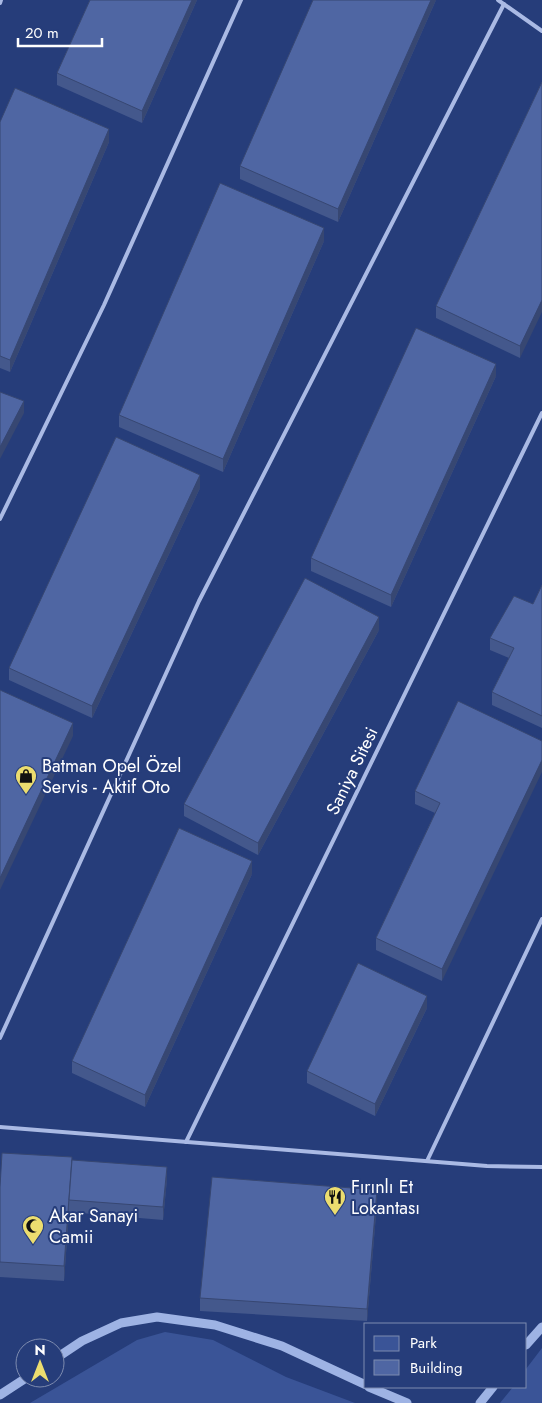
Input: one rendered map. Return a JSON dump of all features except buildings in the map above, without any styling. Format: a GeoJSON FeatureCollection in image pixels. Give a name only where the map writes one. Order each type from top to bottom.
{"type":"FeatureCollection","features":[{"type":"Feature","properties":{"kind":"lane"},"geometry":{"type":"LineString","coordinates":[[0,519],[104,305],[241,0]]}},
{"type":"Feature","properties":{"kind":"lane"},"geometry":{"type":"LineString","coordinates":[[498,0],[542,30]]}},
{"type":"Feature","properties":{"kind":"lane"},"geometry":{"type":"LineString","coordinates":[[0,1038],[199,601],[504,4]]}},
{"type":"Feature","properties":{"kind":"lane","name":"Saniya Sitesi"},"geometry":{"type":"LineString","coordinates":[[186,1142],[542,413]]}},
{"type":"Feature","properties":{"kind":"lane"},"geometry":{"type":"LineString","coordinates":[[427,1161],[542,919]]}},
{"type":"Feature","properties":{"kind":"lane"},"geometry":{"type":"LineString","coordinates":[[0,1127],[487,1166],[542,1167]]}},
{"type":"Feature","properties":{"kind":"green space"},"geometry":{"type":"Polygon","coordinates":[[[165,1332],[213,1340],[286,1377],[355,1403],[30,1403],[55,1388],[65,1388],[65,1382],[137,1340],[165,1332]]]}},
{"type":"Feature","properties":{"kind":"green space"},"geometry":{"type":"Polygon","coordinates":[[[542,1348],[542,1403],[500,1403],[512,1388],[527,1388],[527,1368],[542,1348]]]}},
{"type":"Feature","properties":{"kind":"waterway"},"geometry":{"type":"LineString","coordinates":[[65,1352],[82,1341],[121,1323],[157,1317],[215,1325],[282,1346],[364,1384]]}},
{"type":"Feature","properties":{"kind":"waterway"},"geometry":{"type":"LineString","coordinates":[[527,1344],[542,1327]]}},
{"type":"Feature","properties":{"kind":"waterway"},"geometry":{"type":"LineString","coordinates":[[0,1395],[15,1385]]}},
{"type":"Feature","properties":{"kind":"waterway"},"geometry":{"type":"LineString","coordinates":[[371,1388],[407,1403]]}},
{"type":"Feature","properties":{"kind":"waterway"},"geometry":{"type":"LineString","coordinates":[[480,1403],[492,1388]]}},
{"type":"Feature","properties":{"kind":"place","name":"Batman Opel Özel Servis - Aktif Oto"},"geometry":{"type":"Point","coordinates":[26,795]}},
{"type":"Feature","properties":{"kind":"place","name":"Fırınlı Et Lokantası"},"geometry":{"type":"Point","coordinates":[335,1216]}},
{"type":"Feature","properties":{"kind":"place","name":"Akar Sanayi Camii"},"geometry":{"type":"Point","coordinates":[33,1245]}}]}
